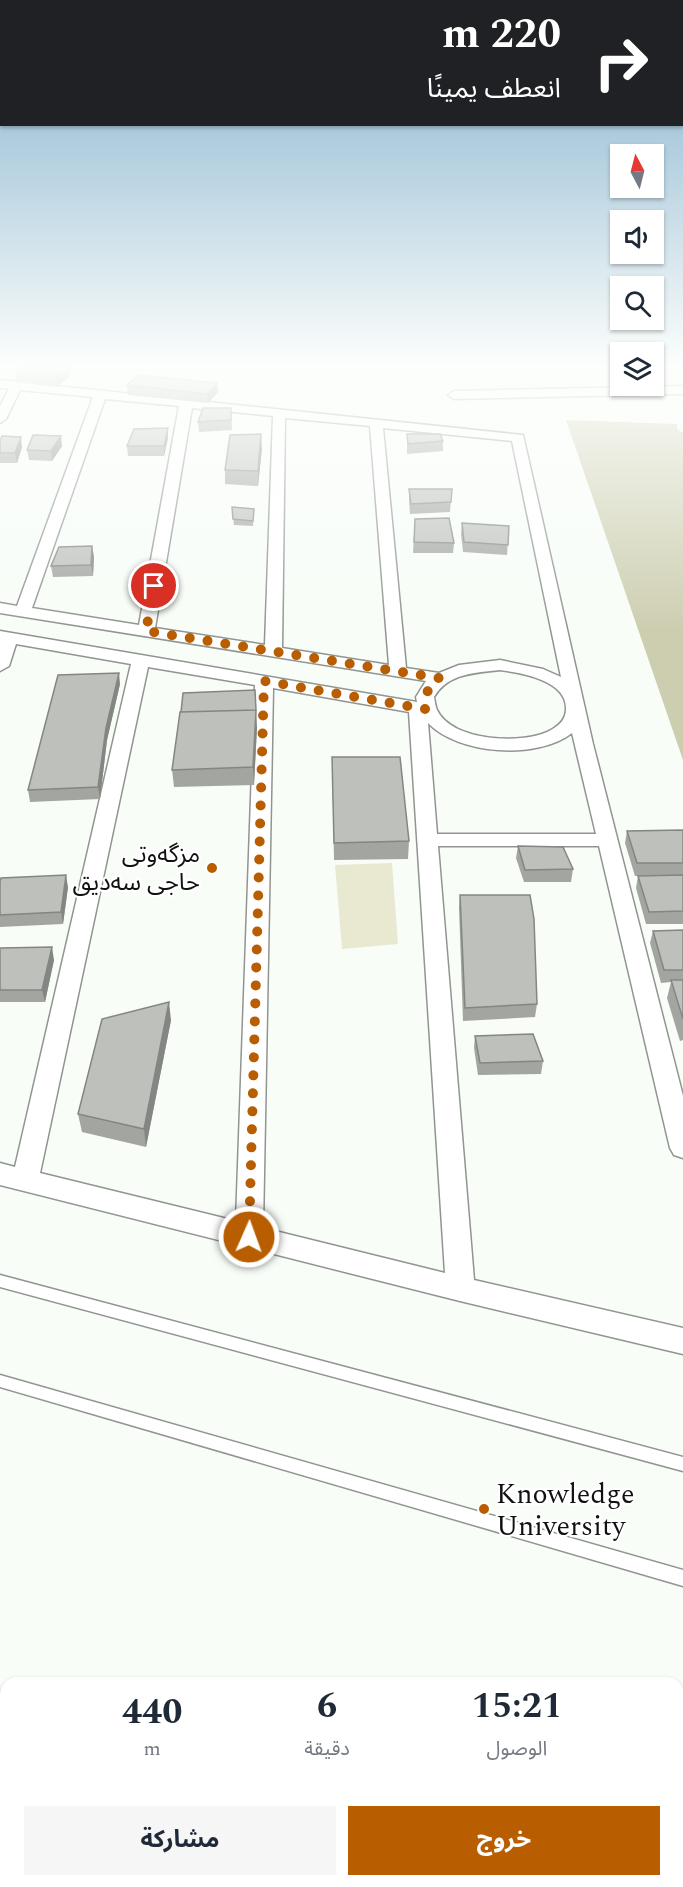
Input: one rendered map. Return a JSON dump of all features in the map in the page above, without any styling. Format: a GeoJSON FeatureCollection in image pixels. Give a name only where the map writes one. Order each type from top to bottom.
{"type":"FeatureCollection","features":[{"type":"Feature","properties":{"kind":"street"},"geometry":{"type":"LineString","coordinates":[[23,612],[79,454]]}},
{"type":"Feature","properties":{"kind":"street"},"geometry":{"type":"LineString","coordinates":[[146,631],[177,454]]}},
{"type":"Feature","properties":{"kind":"street"},"geometry":{"type":"LineString","coordinates":[[273,652],[278,454]]}},
{"type":"Feature","properties":{"kind":"street"},"geometry":{"type":"LineString","coordinates":[[379,454],[398,672]]}},
{"type":"Feature","properties":{"kind":"street"},"geometry":{"type":"LineString","coordinates":[[521,454],[576,709],[683,1148]]}},
{"type":"Feature","properties":{"kind":"street"},"geometry":{"type":"LineString","coordinates":[[0,608],[439,678]]}},
{"type":"Feature","properties":{"kind":"street"},"geometry":{"type":"LineString","coordinates":[[0,666],[5,637],[422,709],[433,722],[449,733],[470,741],[494,746],[520,746],[543,741],[561,733],[573,722],[576,709],[572,696],[561,684],[544,674],[523,668],[477,666],[456,670],[439,678],[429,687],[424,698],[422,709],[428,840],[460,1290]]}},
{"type":"Feature","properties":{"kind":"street"},"geometry":{"type":"LineString","coordinates":[[140,662],[12,1177],[460,1290],[683,1341]]}},
{"type":"Feature","properties":{"kind":"street"},"geometry":{"type":"LineString","coordinates":[[249,1237],[264,681]]}},
{"type":"Feature","properties":{"kind":"street"},"geometry":{"type":"LineString","coordinates":[[428,840],[608,840]]}},
{"type":"Feature","properties":{"kind":"lane"},"geometry":{"type":"LineString","coordinates":[[0,1281],[683,1464]]}},
{"type":"Feature","properties":{"kind":"lane"},"geometry":{"type":"LineString","coordinates":[[0,1382],[683,1578]]}},
{"type":"Feature","properties":{"kind":"green space"},"geometry":{"type":"Polygon","coordinates":[[[578,454],[683,454],[683,760],[578,454]]]}},
{"type":"Feature","properties":{"kind":"green space"},"geometry":{"type":"Polygon","coordinates":[[[392,863],[398,944],[342,949],[335,865],[392,863]]]}},
{"type":"Feature","properties":{"kind":"building"},"geometry":{"type":"Polygon","coordinates":[[[227,454],[259,454],[258,471],[225,470],[227,454]]]}},
{"type":"Feature","properties":{"kind":"building"},"geometry":{"type":"Polygon","coordinates":[[[409,489],[452,489],[451,502],[411,504],[409,489]]]}},
{"type":"Feature","properties":{"kind":"building"},"geometry":{"type":"Polygon","coordinates":[[[232,507],[254,509],[253,521],[233,519],[232,507]]]}},
{"type":"Feature","properties":{"kind":"building"},"geometry":{"type":"Polygon","coordinates":[[[449,518],[454,543],[414,542],[415,519],[449,518]]]}},
{"type":"Feature","properties":{"kind":"building"},"geometry":{"type":"Polygon","coordinates":[[[462,523],[509,526],[508,545],[464,542],[462,523]]]}},
{"type":"Feature","properties":{"kind":"building"},"geometry":{"type":"Polygon","coordinates":[[[92,546],[91,565],[51,566],[59,547],[92,546]]]}},
{"type":"Feature","properties":{"kind":"building"},"geometry":{"type":"Polygon","coordinates":[[[119,673],[106,728],[98,787],[28,790],[58,675],[119,673]]]}},
{"type":"Feature","properties":{"kind":"building"},"geometry":{"type":"Polygon","coordinates":[[[255,690],[256,710],[181,712],[183,693],[255,690]]]}},
{"type":"Feature","properties":{"kind":"building"},"geometry":{"type":"Polygon","coordinates":[[[256,710],[253,767],[172,770],[180,712],[256,710]]]}},
{"type":"Feature","properties":{"kind":"building"},"geometry":{"type":"Polygon","coordinates":[[[332,757],[400,757],[409,841],[334,843],[332,757]]]}},
{"type":"Feature","properties":{"kind":"building"},"geometry":{"type":"Polygon","coordinates":[[[683,830],[683,863],[637,863],[627,831],[683,830]]]}},
{"type":"Feature","properties":{"kind":"building"},"geometry":{"type":"Polygon","coordinates":[[[518,846],[563,847],[573,869],[525,870],[518,846]]]}},
{"type":"Feature","properties":{"kind":"building"},"geometry":{"type":"Polygon","coordinates":[[[66,875],[61,912],[0,915],[1,878],[66,875]]]}},
{"type":"Feature","properties":{"kind":"building"},"geometry":{"type":"Polygon","coordinates":[[[683,875],[683,911],[649,912],[638,876],[683,875]]]}},
{"type":"Feature","properties":{"kind":"building"},"geometry":{"type":"Polygon","coordinates":[[[460,895],[530,895],[534,919],[537,1004],[465,1008],[460,895]]]}},
{"type":"Feature","properties":{"kind":"building"},"geometry":{"type":"Polygon","coordinates":[[[683,930],[683,970],[664,970],[653,931],[683,930]]]}},
{"type":"Feature","properties":{"kind":"building"},"geometry":{"type":"Polygon","coordinates":[[[52,947],[42,990],[0,990],[0,948],[52,947]]]}},
{"type":"Feature","properties":{"kind":"building"},"geometry":{"type":"Polygon","coordinates":[[[671,980],[683,980],[683,1019],[671,980]]]}},
{"type":"Feature","properties":{"kind":"building"},"geometry":{"type":"Polygon","coordinates":[[[169,1002],[144,1129],[78,1114],[102,1019],[169,1002]]]}},
{"type":"Feature","properties":{"kind":"building"},"geometry":{"type":"Polygon","coordinates":[[[533,1034],[543,1061],[480,1063],[475,1036],[533,1034]]]}},
{"type":"Feature","properties":{"kind":"place","name":"مزگەوتی حاجی سەدیق"},"geometry":{"type":"Point","coordinates":[212,868]}},
{"type":"Feature","properties":{"kind":"place","name":"Knowledge University"},"geometry":{"type":"Point","coordinates":[484,1509]}},
{"type":"Feature","properties":{"kind":"route"},"geometry":{"type":"LineString","coordinates":[[154,586],[146,631],[439,678],[429,687],[424,698],[425,709],[264,681],[249,1237]]}}]}
